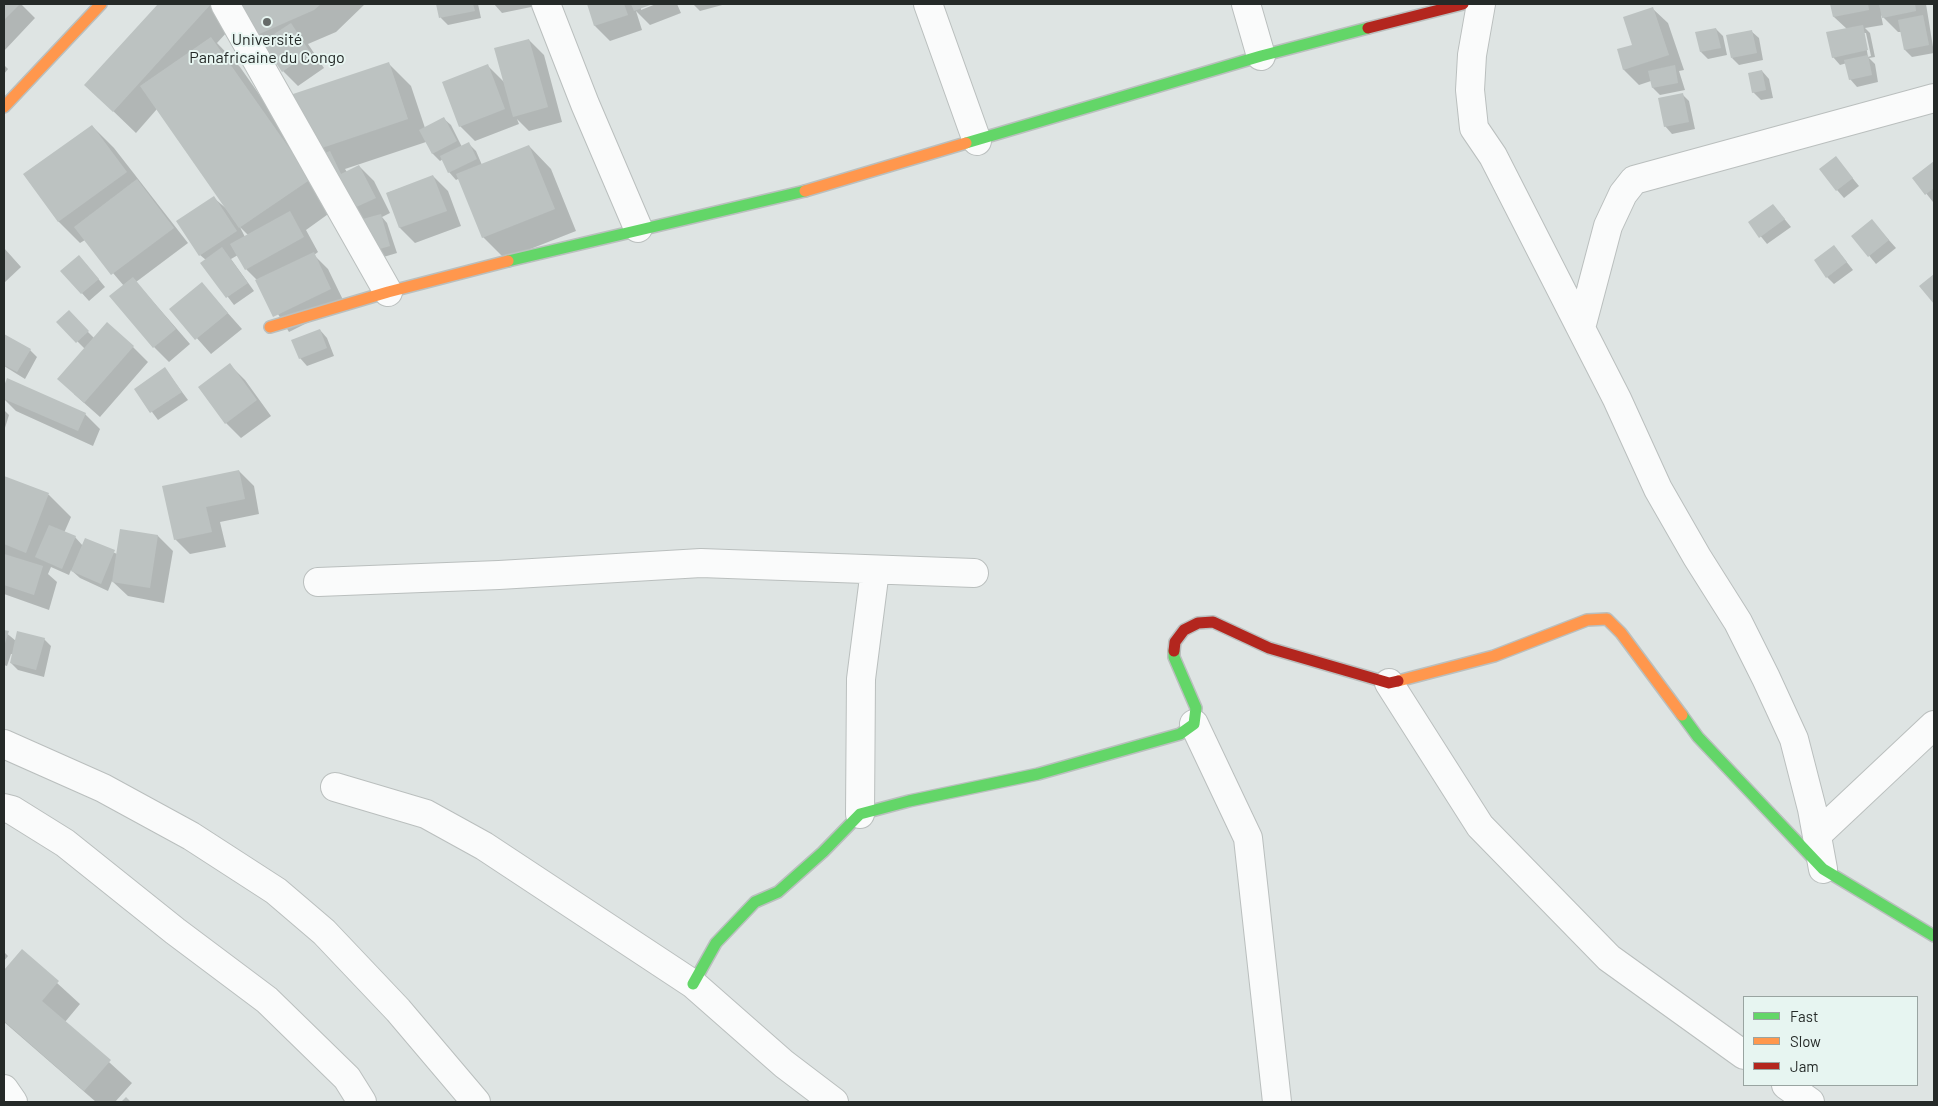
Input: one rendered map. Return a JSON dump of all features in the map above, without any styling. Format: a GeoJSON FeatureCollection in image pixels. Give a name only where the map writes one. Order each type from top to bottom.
{"type":"FeatureCollection","features":[{"type":"Feature","properties":{"kind":"main road"},"geometry":{"type":"LineString","coordinates":[[4,107],[101,4]]}},
{"type":"Feature","properties":{"kind":"main road"},"geometry":{"type":"LineString","coordinates":[[270,327],[388,292],[638,228],[794,194],[1261,56],[1463,4]]}},
{"type":"Feature","properties":{"kind":"main road"},"geometry":{"type":"LineString","coordinates":[[693,984],[716,943],[755,902],[778,892],[823,852],[860,814],[909,801],[1038,774],[1180,734],[1194,724],[1196,708],[1174,657],[1174,642],[1184,630],[1198,623],[1213,622],[1269,648],[1389,683],[1494,656],[1587,620],[1607,618],[1621,633],[1698,738],[1823,869],[1934,936]]}},
{"type":"Feature","properties":{"kind":"street"},"geometry":{"type":"LineString","coordinates":[[224,4],[388,292]]}},
{"type":"Feature","properties":{"kind":"street"},"geometry":{"type":"LineString","coordinates":[[546,4],[585,104],[638,228]]}},
{"type":"Feature","properties":{"kind":"street"},"geometry":{"type":"LineString","coordinates":[[928,4],[977,141]]}},
{"type":"Feature","properties":{"kind":"street"},"geometry":{"type":"LineString","coordinates":[[1246,4],[1261,56]]}},
{"type":"Feature","properties":{"kind":"street"},"geometry":{"type":"LineString","coordinates":[[1481,4],[1470,90],[1474,128],[1493,156],[1617,398],[1658,489],[1697,557],[1738,622],[1766,678],[1794,739],[1817,835],[1823,869]]}},
{"type":"Feature","properties":{"kind":"street"},"geometry":{"type":"LineString","coordinates":[[1581,328],[1608,226],[1623,194],[1634,180],[1928,106]]}},
{"type":"Feature","properties":{"kind":"street"},"geometry":{"type":"LineString","coordinates":[[318,582],[499,575],[701,563],[974,573]]}},
{"type":"Feature","properties":{"kind":"street"},"geometry":{"type":"LineString","coordinates":[[860,814],[861,679],[875,570]]}},
{"type":"Feature","properties":{"kind":"street"},"geometry":{"type":"LineString","coordinates":[[1389,683],[1480,826],[1610,958],[1743,1054]]}},
{"type":"Feature","properties":{"kind":"street"},"geometry":{"type":"LineString","coordinates":[[1194,724],[1248,838],[1277,1102]]}},
{"type":"Feature","properties":{"kind":"street"},"geometry":{"type":"LineString","coordinates":[[1817,835],[1934,725]]}},
{"type":"Feature","properties":{"kind":"street"},"geometry":{"type":"LineString","coordinates":[[4,744],[120,798],[190,836],[276,891],[324,932],[398,1010],[476,1102]]}},
{"type":"Feature","properties":{"kind":"street"},"geometry":{"type":"LineString","coordinates":[[335,787],[426,814],[484,846],[693,984],[784,1064],[834,1102]]}},
{"type":"Feature","properties":{"kind":"street"},"geometry":{"type":"LineString","coordinates":[[4,808],[12,810],[65,843],[175,931],[267,1000],[347,1078],[362,1102]]}},
{"type":"Feature","properties":{"kind":"street"},"geometry":{"type":"LineString","coordinates":[[1787,1086],[1810,1102]]}},
{"type":"Feature","properties":{"kind":"street"},"geometry":{"type":"LineString","coordinates":[[4,1089],[13,1102]]}},
{"type":"Feature","properties":{"kind":"building"},"geometry":{"type":"Polygon","coordinates":[[[4,4],[20,4],[4,20],[4,4]]]}},
{"type":"Feature","properties":{"kind":"building"},"geometry":{"type":"Polygon","coordinates":[[[158,4],[211,4],[113,112],[84,85],[158,4]]]}},
{"type":"Feature","properties":{"kind":"building","name":"Université Panafricaine du Congo"},"geometry":{"type":"Polygon","coordinates":[[[237,4],[321,4],[314,10],[257,35],[237,4]]]}},
{"type":"Feature","properties":{"kind":"building"},"geometry":{"type":"Polygon","coordinates":[[[436,4],[473,4],[475,11],[439,18],[436,4]]]}},
{"type":"Feature","properties":{"kind":"building"},"geometry":{"type":"Polygon","coordinates":[[[587,4],[624,4],[628,15],[594,26],[587,4]]]}},
{"type":"Feature","properties":{"kind":"building"},"geometry":{"type":"Polygon","coordinates":[[[631,4],[653,4],[634,11],[631,4]]]}},
{"type":"Feature","properties":{"kind":"building"},"geometry":{"type":"Polygon","coordinates":[[[1830,4],[1868,4],[1869,10],[1833,17],[1830,4]]]}},
{"type":"Feature","properties":{"kind":"building"},"geometry":{"type":"Polygon","coordinates":[[[1879,4],[1915,4],[1916,11],[1882,18],[1879,4]]]}},
{"type":"Feature","properties":{"kind":"building"},"geometry":{"type":"Polygon","coordinates":[[[1653,7],[1669,55],[1623,70],[1617,49],[1632,45],[1623,17],[1653,7]]]}},
{"type":"Feature","properties":{"kind":"building"},"geometry":{"type":"Polygon","coordinates":[[[1923,15],[1929,45],[1904,50],[1898,20],[1923,15]]]}},
{"type":"Feature","properties":{"kind":"building"},"geometry":{"type":"Polygon","coordinates":[[[291,23],[310,52],[282,72],[262,42],[291,23]]]}},
{"type":"Feature","properties":{"kind":"building"},"geometry":{"type":"Polygon","coordinates":[[[1863,25],[1868,50],[1832,58],[1826,32],[1863,25]]]}},
{"type":"Feature","properties":{"kind":"building"},"geometry":{"type":"Polygon","coordinates":[[[1716,28],[1721,48],[1700,52],[1695,32],[1716,28]]]}},
{"type":"Feature","properties":{"kind":"building"},"geometry":{"type":"Polygon","coordinates":[[[1752,30],[1757,53],[1731,58],[1726,35],[1752,30]]]}},
{"type":"Feature","properties":{"kind":"building"},"geometry":{"type":"Polygon","coordinates":[[[211,37],[311,179],[239,228],[140,86],[211,37]]]}},
{"type":"Feature","properties":{"kind":"building"},"geometry":{"type":"Polygon","coordinates":[[[529,39],[548,107],[513,117],[494,48],[529,39]]]}},
{"type":"Feature","properties":{"kind":"building"},"geometry":{"type":"Polygon","coordinates":[[[1868,55],[1872,75],[1849,80],[1844,60],[1868,55]]]}},
{"type":"Feature","properties":{"kind":"building"},"geometry":{"type":"Polygon","coordinates":[[[389,62],[408,119],[310,152],[290,95],[389,62]]]}},
{"type":"Feature","properties":{"kind":"building"},"geometry":{"type":"Polygon","coordinates":[[[488,64],[505,109],[459,127],[442,82],[488,64]]]}},
{"type":"Feature","properties":{"kind":"building"},"geometry":{"type":"Polygon","coordinates":[[[1675,65],[1678,83],[1652,88],[1648,71],[1675,65]]]}},
{"type":"Feature","properties":{"kind":"building"},"geometry":{"type":"Polygon","coordinates":[[[1762,70],[1766,90],[1752,93],[1748,73],[1762,70]]]}},
{"type":"Feature","properties":{"kind":"building"},"geometry":{"type":"Polygon","coordinates":[[[1683,93],[1689,122],[1664,127],[1658,98],[1683,93]]]}},
{"type":"Feature","properties":{"kind":"building"},"geometry":{"type":"Polygon","coordinates":[[[444,117],[457,141],[432,154],[419,130],[444,117]]]}},
{"type":"Feature","properties":{"kind":"building"},"geometry":{"type":"Polygon","coordinates":[[[92,125],[127,172],[58,222],[23,174],[92,125]]]}},
{"type":"Feature","properties":{"kind":"building"},"geometry":{"type":"Polygon","coordinates":[[[469,142],[477,159],[448,173],[440,156],[469,142]]]}},
{"type":"Feature","properties":{"kind":"building"},"geometry":{"type":"Polygon","coordinates":[[[529,145],[555,209],[482,238],[456,174],[529,145]]]}},
{"type":"Feature","properties":{"kind":"building"},"geometry":{"type":"Polygon","coordinates":[[[330,151],[341,174],[359,165],[376,198],[343,213],[316,157],[330,151]]]}},
{"type":"Feature","properties":{"kind":"building"},"geometry":{"type":"Polygon","coordinates":[[[1836,156],[1853,178],[1836,191],[1819,169],[1836,156]]]}},
{"type":"Feature","properties":{"kind":"building"},"geometry":{"type":"Polygon","coordinates":[[[1934,161],[1934,188],[1925,195],[1912,178],[1934,161]]]}},
{"type":"Feature","properties":{"kind":"building"},"geometry":{"type":"Polygon","coordinates":[[[433,175],[447,211],[399,228],[386,193],[433,175]]]}},
{"type":"Feature","properties":{"kind":"building"},"geometry":{"type":"Polygon","coordinates":[[[137,179],[174,228],[111,275],[74,227],[137,179]]]}},
{"type":"Feature","properties":{"kind":"building"},"geometry":{"type":"Polygon","coordinates":[[[214,196],[237,231],[199,256],[176,221],[214,196]]]}},
{"type":"Feature","properties":{"kind":"building"},"geometry":{"type":"Polygon","coordinates":[[[1773,204],[1785,219],[1759,238],[1748,222],[1773,204]]]}},
{"type":"Feature","properties":{"kind":"building"},"geometry":{"type":"Polygon","coordinates":[[[290,211],[304,237],[245,270],[230,244],[290,211]]]}},
{"type":"Feature","properties":{"kind":"building"},"geometry":{"type":"Polygon","coordinates":[[[381,214],[390,246],[362,254],[352,222],[381,214]]]}},
{"type":"Feature","properties":{"kind":"building"},"geometry":{"type":"Polygon","coordinates":[[[1872,219],[1889,240],[1868,257],[1851,236],[1872,219]]]}},
{"type":"Feature","properties":{"kind":"building"},"geometry":{"type":"Polygon","coordinates":[[[1834,245],[1847,262],[1826,278],[1814,260],[1834,245]]]}},
{"type":"Feature","properties":{"kind":"building"},"geometry":{"type":"Polygon","coordinates":[[[222,247],[248,283],[226,298],[200,263],[222,247]]]}},
{"type":"Feature","properties":{"kind":"building"},"geometry":{"type":"Polygon","coordinates":[[[314,252],[331,289],[273,317],[255,280],[314,252]]]}},
{"type":"Feature","properties":{"kind":"building"},"geometry":{"type":"Polygon","coordinates":[[[79,255],[99,279],[81,294],[60,271],[79,255]]]}},
{"type":"Feature","properties":{"kind":"building"},"geometry":{"type":"Polygon","coordinates":[[[1934,274],[1934,304],[1919,286],[1934,274]]]}},
{"type":"Feature","properties":{"kind":"building"},"geometry":{"type":"Polygon","coordinates":[[[133,277],[176,329],[153,348],[109,296],[133,277]]]}},
{"type":"Feature","properties":{"kind":"building"},"geometry":{"type":"Polygon","coordinates":[[[202,282],[228,313],[195,340],[169,309],[202,282]]]}},
{"type":"Feature","properties":{"kind":"building"},"geometry":{"type":"Polygon","coordinates":[[[69,310],[89,331],[76,343],[56,322],[69,310]]]}},
{"type":"Feature","properties":{"kind":"building"},"geometry":{"type":"Polygon","coordinates":[[[107,322],[134,346],[84,403],[57,379],[107,322]]]}},
{"type":"Feature","properties":{"kind":"building"},"geometry":{"type":"Polygon","coordinates":[[[320,329],[327,348],[299,359],[291,340],[320,329]]]}},
{"type":"Feature","properties":{"kind":"building"},"geometry":{"type":"Polygon","coordinates":[[[4,334],[31,349],[17,372],[4,365],[4,334]]]}},
{"type":"Feature","properties":{"kind":"building"},"geometry":{"type":"Polygon","coordinates":[[[230,363],[257,400],[225,424],[198,387],[230,363]]]}},
{"type":"Feature","properties":{"kind":"building"},"geometry":{"type":"Polygon","coordinates":[[[165,367],[182,392],[150,413],[134,389],[165,367]]]}},
{"type":"Feature","properties":{"kind":"building"},"geometry":{"type":"Polygon","coordinates":[[[7,378],[86,413],[78,431],[4,399],[4,386],[7,378]]]}},
{"type":"Feature","properties":{"kind":"building"},"geometry":{"type":"Polygon","coordinates":[[[239,470],[245,499],[206,507],[212,532],[174,540],[162,486],[239,470]]]}},
{"type":"Feature","properties":{"kind":"building"},"geometry":{"type":"Polygon","coordinates":[[[4,476],[49,493],[26,553],[4,544],[4,476]]]}},
{"type":"Feature","properties":{"kind":"building"},"geometry":{"type":"Polygon","coordinates":[[[49,525],[76,536],[62,569],[35,557],[49,525]]]}},
{"type":"Feature","properties":{"kind":"building"},"geometry":{"type":"Polygon","coordinates":[[[120,529],[158,535],[150,588],[112,582],[120,529]]]}},
{"type":"Feature","properties":{"kind":"building"},"geometry":{"type":"Polygon","coordinates":[[[85,538],[115,550],[101,584],[71,571],[85,538]]]}},
{"type":"Feature","properties":{"kind":"building"},"geometry":{"type":"Polygon","coordinates":[[[4,554],[43,566],[34,595],[4,585],[4,554]]]}},
{"type":"Feature","properties":{"kind":"building"},"geometry":{"type":"Polygon","coordinates":[[[4,630],[9,631],[4,646],[4,630]]]}},
{"type":"Feature","properties":{"kind":"building"},"geometry":{"type":"Polygon","coordinates":[[[17,631],[45,638],[36,670],[10,663],[17,631]]]}},
{"type":"Feature","properties":{"kind":"building"},"geometry":{"type":"Polygon","coordinates":[[[22,949],[59,981],[42,1001],[111,1060],[84,1091],[4,1021],[4,970],[22,949]]]}},
{"type":"Feature","properties":{"kind":"building"},"geometry":{"type":"Polygon","coordinates":[[[126,1097],[131,1102],[121,1102],[126,1097]]]}},
{"type":"Feature","properties":{"kind":"traffic: fast"},"geometry":{"type":"LineString","coordinates":[[966,143],[1261,56],[1368,28]]}},
{"type":"Feature","properties":{"kind":"traffic: fast"},"geometry":{"type":"LineString","coordinates":[[508,261],[805,191]]}},
{"type":"Feature","properties":{"kind":"traffic: fast"},"geometry":{"type":"LineString","coordinates":[[693,984],[716,943],[755,902],[778,892],[823,852],[860,814],[909,801],[1038,774],[1180,734],[1194,724],[1196,708],[1174,657],[1174,651]]}},
{"type":"Feature","properties":{"kind":"traffic: fast"},"geometry":{"type":"LineString","coordinates":[[1682,715],[1698,737],[1823,869],[1934,936]]}},
{"type":"Feature","properties":{"kind":"traffic: slow"},"geometry":{"type":"LineString","coordinates":[[4,107],[101,4]]}},
{"type":"Feature","properties":{"kind":"traffic: slow"},"geometry":{"type":"LineString","coordinates":[[805,191],[966,143]]}},
{"type":"Feature","properties":{"kind":"traffic: slow"},"geometry":{"type":"LineString","coordinates":[[270,327],[388,292],[508,261]]}},
{"type":"Feature","properties":{"kind":"traffic: slow"},"geometry":{"type":"LineString","coordinates":[[1398,681],[1494,656],[1587,620],[1607,619],[1621,633],[1682,715]]}},
{"type":"Feature","properties":{"kind":"traffic: jam"},"geometry":{"type":"LineString","coordinates":[[1368,28],[1463,4]]}},
{"type":"Feature","properties":{"kind":"traffic: jam"},"geometry":{"type":"LineString","coordinates":[[1174,651],[1175,642],[1184,630],[1198,623],[1213,622],[1269,648],[1389,683],[1398,681]]}},
{"type":"Feature","properties":{"kind":"place","name":"Université Panafricaine du Congo"},"geometry":{"type":"Point","coordinates":[267,22]}}]}
